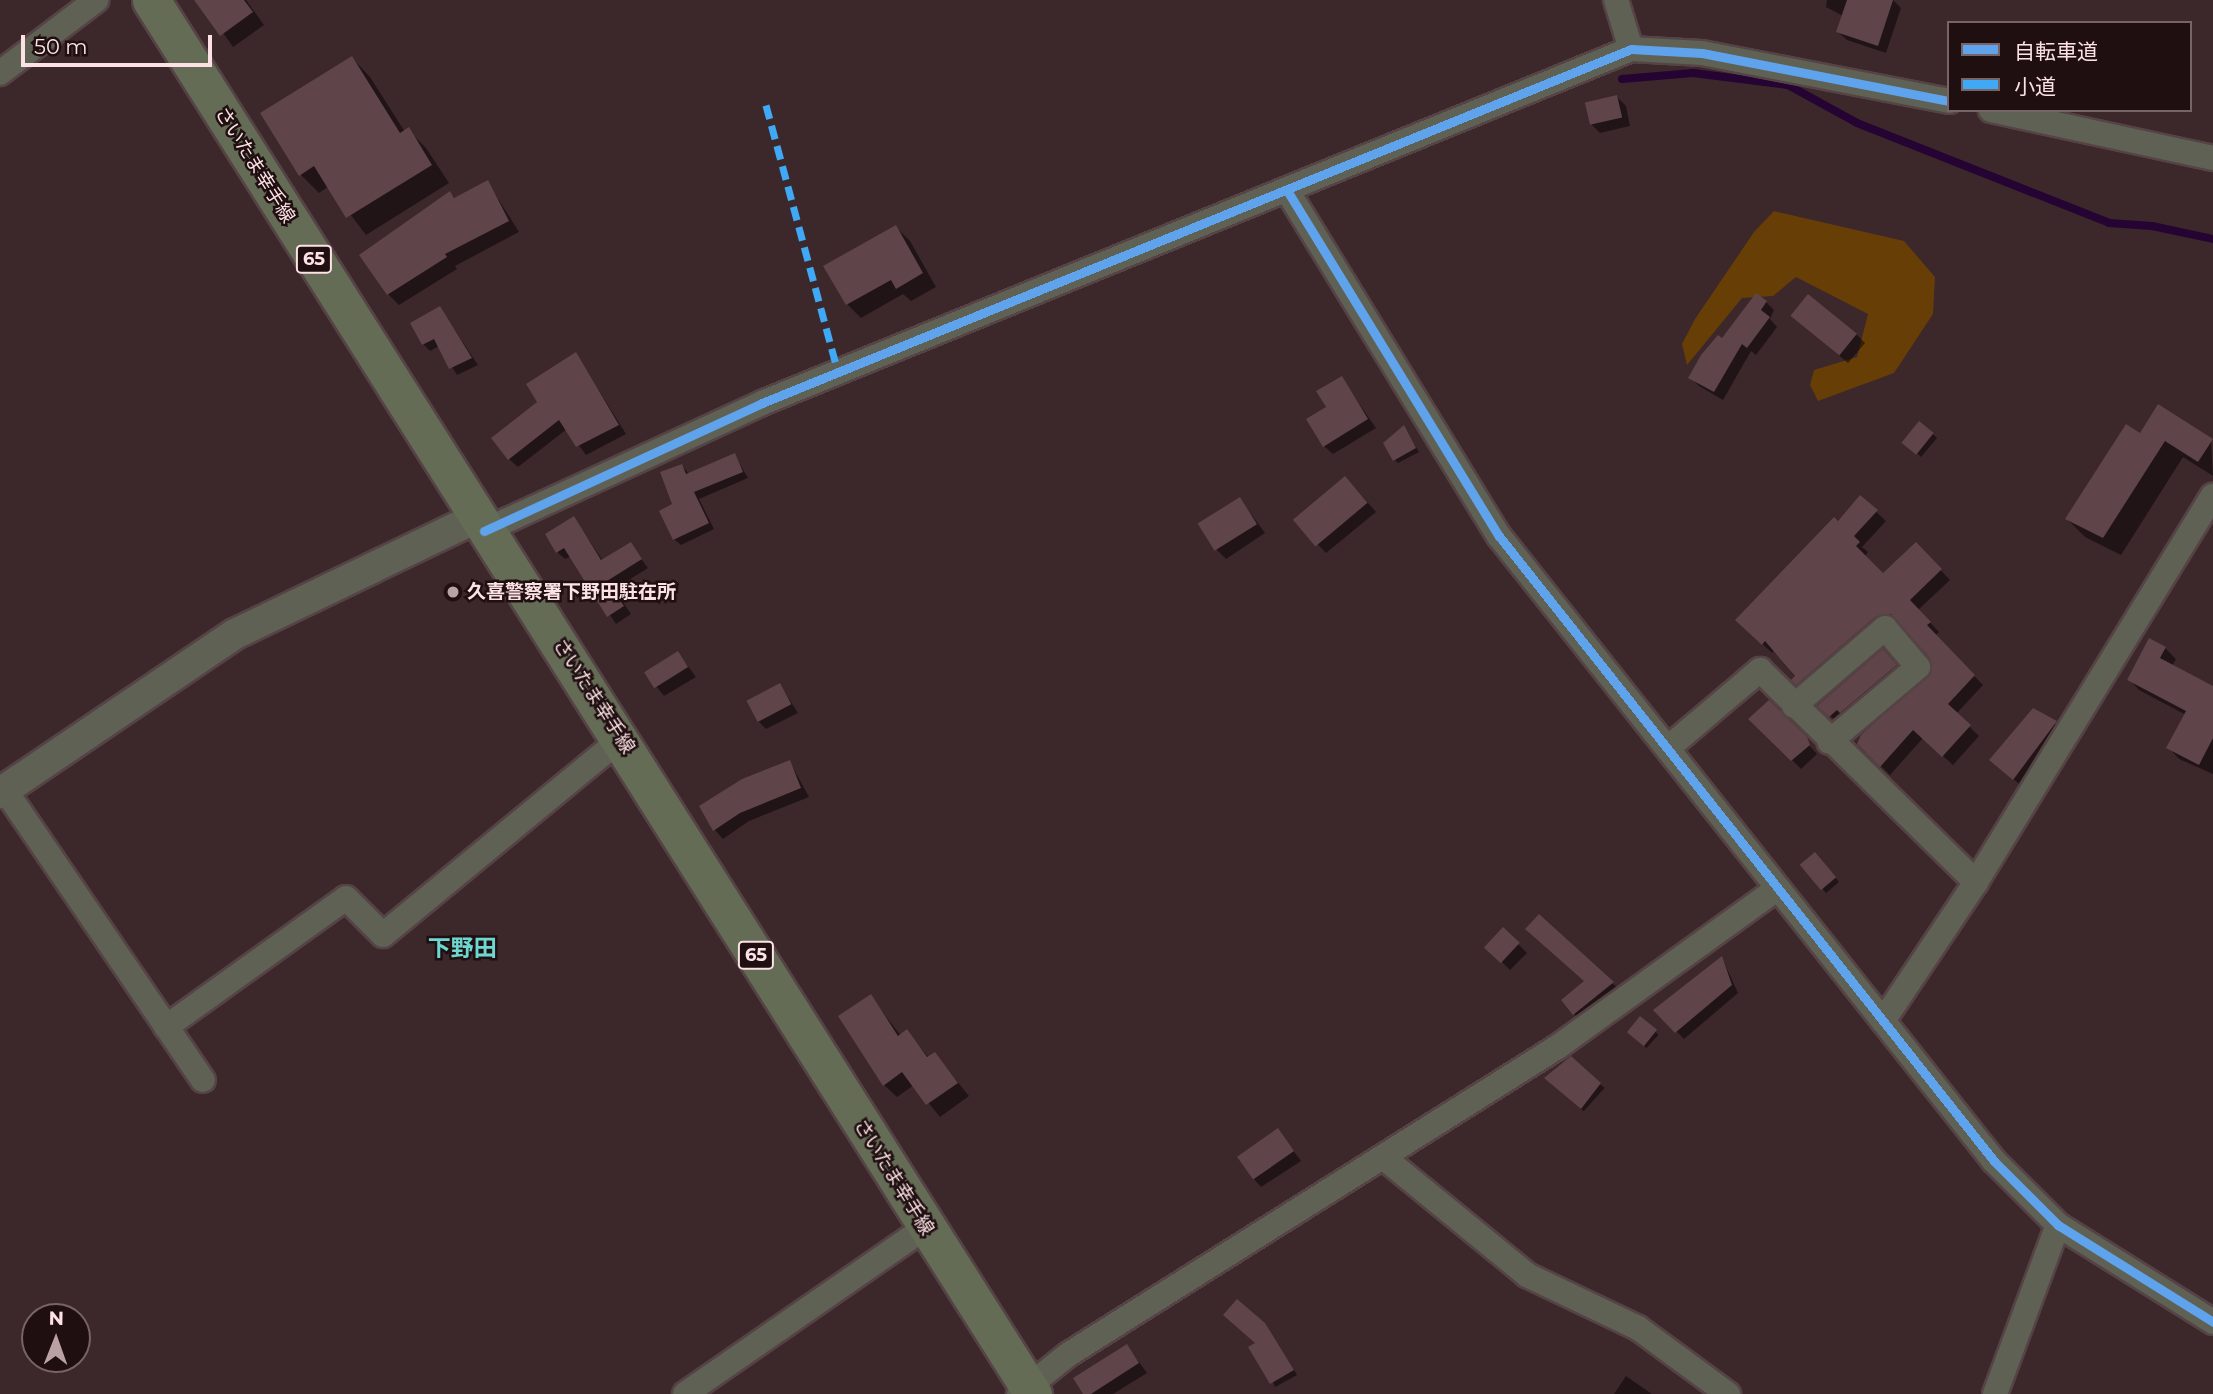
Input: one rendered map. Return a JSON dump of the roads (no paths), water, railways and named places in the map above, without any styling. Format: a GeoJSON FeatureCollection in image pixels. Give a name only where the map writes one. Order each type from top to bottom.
{"type":"FeatureCollection","features":[{"type":"Feature","properties":{"kind":"main road","name":"さいたま幸手線"},"geometry":{"type":"LineString","coordinates":[[151,0],[480,525],[622,738],[1027,1392]]}},
{"type":"Feature","properties":{"kind":"street"},"geometry":{"type":"LineString","coordinates":[[0,73],[96,0]]}},
{"type":"Feature","properties":{"kind":"street"},"geometry":{"type":"LineString","coordinates":[[1616,0],[1631,49]]}},
{"type":"Feature","properties":{"kind":"street"},"geometry":{"type":"LineString","coordinates":[[203,1080],[3,792],[235,634],[762,402],[1287,192],[1631,49],[1702,53],[1947,101]]}},
{"type":"Feature","properties":{"kind":"street"},"geometry":{"type":"LineString","coordinates":[[2000,112],[2213,158]]}},
{"type":"Feature","properties":{"kind":"street"},"geometry":{"type":"LineString","coordinates":[[1287,192],[1499,536],[1994,1161],[2058,1225],[2213,1322]]}},
{"type":"Feature","properties":{"kind":"street"},"geometry":{"type":"LineString","coordinates":[[1883,1021],[1976,882],[2213,496]]}},
{"type":"Feature","properties":{"kind":"street"},"geometry":{"type":"LineString","coordinates":[[1794,706],[1885,628],[1918,667],[1829,743]]}},
{"type":"Feature","properties":{"kind":"street"},"geometry":{"type":"LineString","coordinates":[[1668,748],[1759,670],[1829,743],[1976,882]]}},
{"type":"Feature","properties":{"kind":"street"},"geometry":{"type":"LineString","coordinates":[[166,1027],[346,898],[383,935],[622,738]]}},
{"type":"Feature","properties":{"kind":"street"},"geometry":{"type":"LineString","coordinates":[[1027,1392],[1069,1354],[1559,1046],[1777,889]]}},
{"type":"Feature","properties":{"kind":"street"},"geometry":{"type":"LineString","coordinates":[[1383,1157],[1527,1275],[1638,1328],[1696,1384],[1728,1394]]}},
{"type":"Feature","properties":{"kind":"street"},"geometry":{"type":"LineString","coordinates":[[1995,1394],[2058,1225]]}},
{"type":"Feature","properties":{"kind":"street"},"geometry":{"type":"LineString","coordinates":[[685,1394],[925,1228]]}},
{"type":"Feature","properties":{"kind":"waterway"},"geometry":{"type":"LineString","coordinates":[[1622,79],[1693,73],[1788,85],[1857,123],[2109,223],[2152,226],[2213,239]]}},
{"type":"Feature","properties":{"kind":"place","name":"久喜警察署下野田駐在所"},"geometry":{"type":"Point","coordinates":[453,592]}},
{"type":"Feature","properties":{"kind":"district","name":"下野田"},"geometry":{"type":"Point","coordinates":[462,948]}}]}
